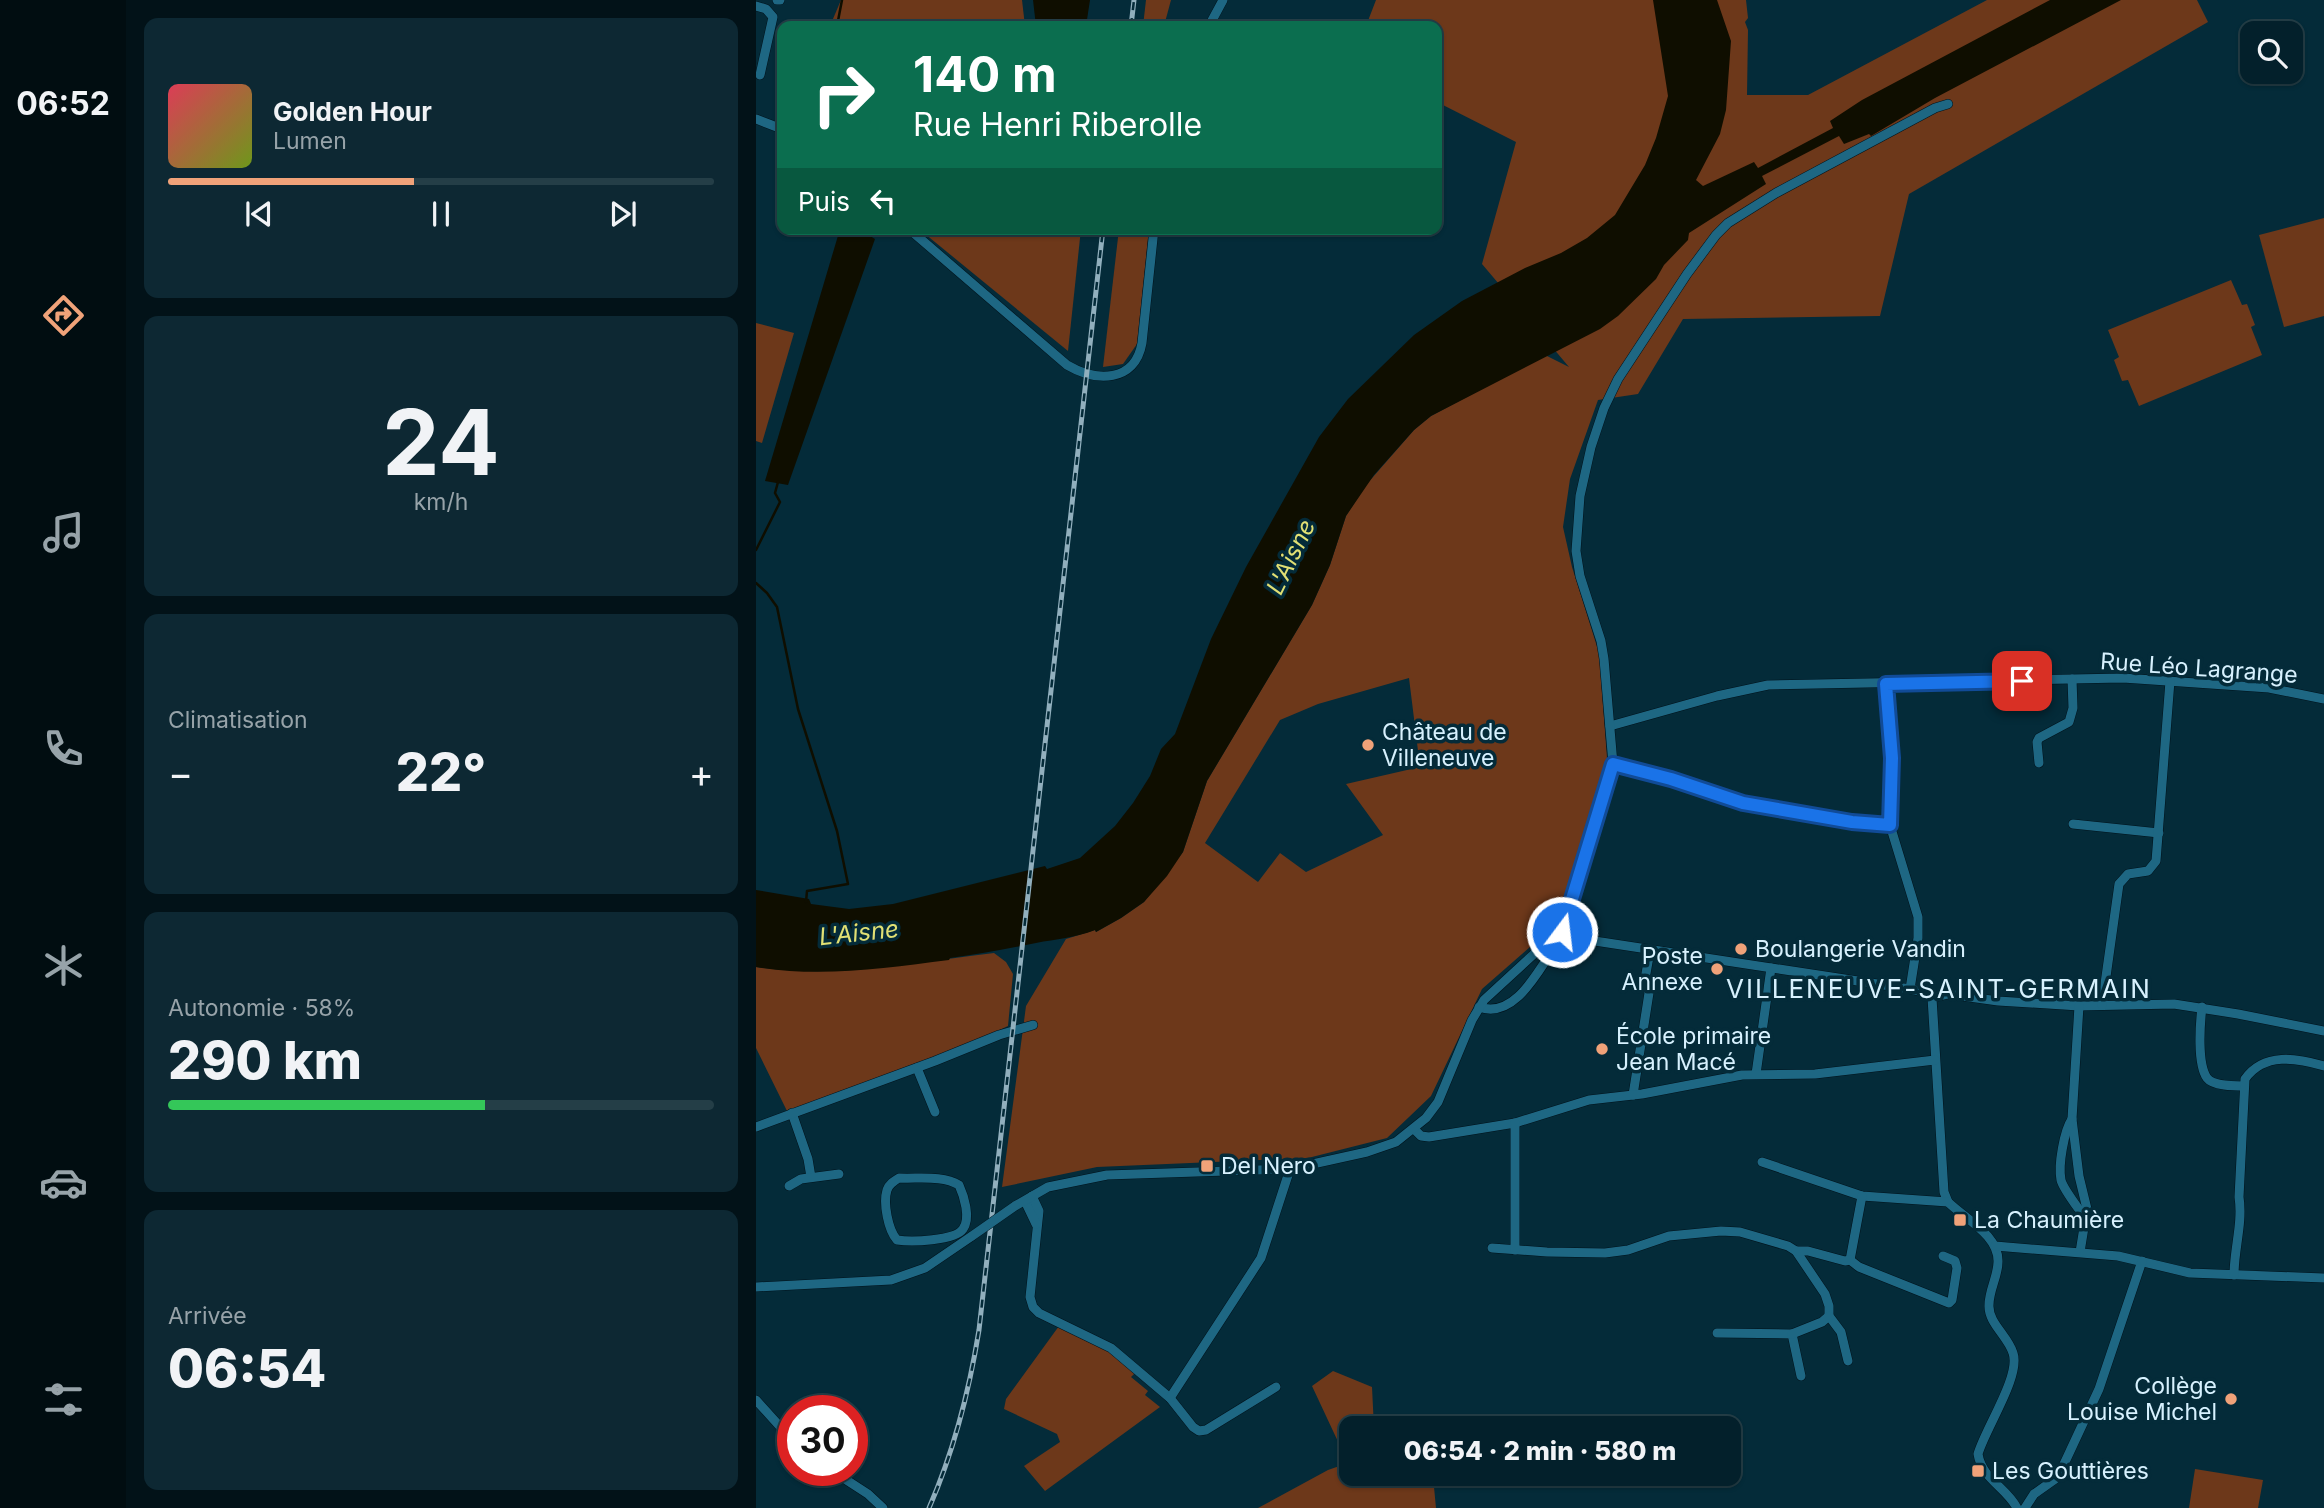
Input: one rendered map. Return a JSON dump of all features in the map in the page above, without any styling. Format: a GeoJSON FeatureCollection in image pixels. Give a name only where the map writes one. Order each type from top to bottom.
{"type":"FeatureCollection","features":[{"type":"Feature","properties":{"kind":"street"},"geometry":{"type":"LineString","coordinates":[[1212,21],[1223,0]]}},
{"type":"Feature","properties":{"kind":"street"},"geometry":{"type":"LineString","coordinates":[[756,6],[766,9],[773,17],[760,75]]}},
{"type":"Feature","properties":{"kind":"street"},"geometry":{"type":"LineString","coordinates":[[1562,936],[1562,925],[1613,764],[1601,641],[1580,576],[1576,551],[1580,496],[1591,447],[1604,408],[1618,379],[1688,274],[1728,223],[1776,193],[1934,108],[1948,104]]}},
{"type":"Feature","properties":{"kind":"street"},"geometry":{"type":"LineString","coordinates":[[756,119],[777,127]]}},
{"type":"Feature","properties":{"kind":"street"},"geometry":{"type":"LineString","coordinates":[[916,235],[1067,365],[1082,373],[1097,376],[1126,372],[1139,358],[1153,235]]}},
{"type":"Feature","properties":{"kind":"street","name":"Rue Léo Lagrange"},"geometry":{"type":"LineString","coordinates":[[1610,726],[1717,696],[1768,685],[2123,678],[2269,688],[2323,699]]}},
{"type":"Feature","properties":{"kind":"street","name":"Rue Léo Lagrange"},"geometry":{"type":"LineString","coordinates":[[2039,763],[2039,738],[2064,726],[2072,716],[2073,680]]}},
{"type":"Feature","properties":{"kind":"street"},"geometry":{"type":"LineString","coordinates":[[2102,1005],[2119,884],[2128,874],[2140,873],[2154,866],[2160,833],[2170,681]]}},
{"type":"Feature","properties":{"kind":"street"},"geometry":{"type":"LineString","coordinates":[[1886,684],[1892,758],[1890,825],[1918,917],[1918,938],[1910,989]]}},
{"type":"Feature","properties":{"kind":"street"},"geometry":{"type":"LineString","coordinates":[[1613,764],[1671,779],[1743,803],[1852,822],[1890,825]]}},
{"type":"Feature","properties":{"kind":"street"},"geometry":{"type":"LineString","coordinates":[[2073,824],[2160,833]]}},
{"type":"Feature","properties":{"kind":"street"},"geometry":{"type":"LineString","coordinates":[[756,1286],[891,1280],[925,1268],[1048,1187],[1107,1175],[1290,1169],[1367,1152],[1396,1142],[1414,1129],[1438,1102],[1479,1007],[1494,990],[1562,936],[1910,989],[1924,992],[1932,998]]}},
{"type":"Feature","properties":{"kind":"street"},"geometry":{"type":"LineString","coordinates":[[1479,1007],[1488,1010],[1512,1001],[1527,988],[1550,954],[1547,946]]}},
{"type":"Feature","properties":{"kind":"street"},"geometry":{"type":"LineString","coordinates":[[1633,1095],[1649,993],[1646,979],[1650,951]]}},
{"type":"Feature","properties":{"kind":"street"},"geometry":{"type":"LineString","coordinates":[[1756,1074],[1771,968]]}},
{"type":"Feature","properties":{"kind":"street"},"geometry":{"type":"LineString","coordinates":[[1932,998],[1948,994],[1998,1002],[2117,1007],[2174,1004],[2324,1031]]}},
{"type":"Feature","properties":{"kind":"street"},"geometry":{"type":"LineString","coordinates":[[1932,998],[1941,1168],[1948,1202],[1995,1245],[1998,1262],[1989,1306],[1991,1316],[2013,1351],[2014,1368],[1978,1454],[1984,1472],[2012,1498],[2017,1508]]}},
{"type":"Feature","properties":{"kind":"street"},"geometry":{"type":"LineString","coordinates":[[2079,1006],[2072,1119],[2079,1176],[2087,1209],[2080,1252]]}},
{"type":"Feature","properties":{"kind":"street"},"geometry":{"type":"LineString","coordinates":[[2202,1007],[2200,1050],[2206,1076],[2213,1082],[2244,1086]]}},
{"type":"Feature","properties":{"kind":"street"},"geometry":{"type":"LineString","coordinates":[[756,1127],[918,1068],[999,1035],[1033,1025]]}},
{"type":"Feature","properties":{"kind":"street"},"geometry":{"type":"LineString","coordinates":[[2234,1275],[2237,1232],[2242,1215],[2239,1198],[2244,1086],[2248,1074],[2273,1060],[2293,1058],[2324,1066]]}},
{"type":"Feature","properties":{"kind":"street"},"geometry":{"type":"LineString","coordinates":[[1414,1129],[1421,1136],[1429,1137],[1515,1123],[1589,1100],[1633,1095],[1742,1075],[1815,1074],[1935,1060]]}},
{"type":"Feature","properties":{"kind":"street"},"geometry":{"type":"LineString","coordinates":[[918,1068],[935,1112]]}},
{"type":"Feature","properties":{"kind":"street"},"geometry":{"type":"LineString","coordinates":[[793,1113],[808,1158],[811,1177]]}},
{"type":"Feature","properties":{"kind":"street"},"geometry":{"type":"LineString","coordinates":[[2072,1119],[2067,1126],[2061,1178],[2085,1218]]}},
{"type":"Feature","properties":{"kind":"street"},"geometry":{"type":"LineString","coordinates":[[1515,1123],[1515,1250]]}},
{"type":"Feature","properties":{"kind":"street"},"geometry":{"type":"LineString","coordinates":[[1762,1162],[1863,1196],[1948,1202]]}},
{"type":"Feature","properties":{"kind":"street"},"geometry":{"type":"LineString","coordinates":[[1170,1398],[1265,1252],[1290,1169]]}},
{"type":"Feature","properties":{"kind":"street"},"geometry":{"type":"LineString","coordinates":[[789,1186],[801,1179],[839,1174]]}},
{"type":"Feature","properties":{"kind":"street"},"geometry":{"type":"LineString","coordinates":[[2065,1188],[2079,1176]]}},
{"type":"Feature","properties":{"kind":"street"},"geometry":{"type":"LineString","coordinates":[[899,1178],[936,1179],[959,1185],[967,1214],[964,1228],[952,1236],[938,1239],[906,1241],[897,1240],[892,1235],[886,1198],[887,1188],[892,1182],[899,1178]]}},
{"type":"Feature","properties":{"kind":"street"},"geometry":{"type":"LineString","coordinates":[[1850,1260],[1863,1196]]}},
{"type":"Feature","properties":{"kind":"street"},"geometry":{"type":"LineString","coordinates":[[1028,1198],[1039,1211],[1030,1293],[1034,1307],[1043,1316],[1111,1348],[1170,1398],[1193,1427],[1203,1431],[1276,1387]]}},
{"type":"Feature","properties":{"kind":"street"},"geometry":{"type":"LineString","coordinates":[[1492,1248],[1593,1252],[1628,1250],[1669,1236],[1721,1231],[1740,1232],[1788,1246],[1796,1251],[1825,1294],[1829,1316],[1841,1332],[1848,1361]]}},
{"type":"Feature","properties":{"kind":"street"},"geometry":{"type":"LineString","coordinates":[[938,1239],[943,1255]]}},
{"type":"Feature","properties":{"kind":"street"},"geometry":{"type":"LineString","coordinates":[[1995,1245],[2080,1252],[2143,1261],[2190,1273],[2324,1278]]}},
{"type":"Feature","properties":{"kind":"street"},"geometry":{"type":"LineString","coordinates":[[1796,1251],[1850,1260],[1859,1267],[1950,1303],[1957,1268],[1955,1261],[1942,1256]]}},
{"type":"Feature","properties":{"kind":"street"},"geometry":{"type":"LineString","coordinates":[[2025,1508],[2034,1494],[2058,1477],[2099,1389],[2143,1261]]}},
{"type":"Feature","properties":{"kind":"street"},"geometry":{"type":"LineString","coordinates":[[1717,1333],[1792,1334],[1822,1322],[1829,1316]]}},
{"type":"Feature","properties":{"kind":"street"},"geometry":{"type":"LineString","coordinates":[[1792,1334],[1801,1376]]}},
{"type":"Feature","properties":{"kind":"street"},"geometry":{"type":"LineString","coordinates":[[756,1400],[777,1423]]}},
{"type":"Feature","properties":{"kind":"street"},"geometry":{"type":"LineString","coordinates":[[856,1486],[883,1508]]}},
{"type":"Feature","properties":{"kind":"street"},"geometry":{"type":"LineString","coordinates":[[2012,1498],[2034,1494]]}},
{"type":"Feature","properties":{"kind":"shaded area"},"geometry":{"type":"Polygon","coordinates":[[[841,0],[1022,0],[1024,21],[832,21],[841,0]]]}},
{"type":"Feature","properties":{"kind":"shaded area"},"geometry":{"type":"Polygon","coordinates":[[[1146,0],[1171,0],[1165,21],[1144,21],[1146,0]]]}},
{"type":"Feature","properties":{"kind":"shaded area"},"geometry":{"type":"Polygon","coordinates":[[[1376,0],[1746,0],[1747,95],[1808,95],[1987,0],[2197,0],[2208,22],[1909,194],[1880,316],[1683,319],[1638,394],[1598,400],[1570,479],[1563,527],[1572,567],[1599,653],[1607,758],[1560,917],[1545,934],[1482,989],[1431,1096],[1387,1138],[1308,1158],[1097,1167],[1002,1187],[1026,1006],[1066,939],[1095,930],[1096,932],[1144,902],[1183,852],[1207,781],[1312,605],[1330,565],[1346,516],[1366,485],[1414,430],[1431,416],[1545,355],[1569,367],[1482,264],[1516,142],[1442,105],[1442,21],[1368,21],[1376,0]],[[1409,678],[1318,704],[1280,720],[1205,843],[1258,882],[1280,853],[1306,872],[1383,835],[1346,784],[1420,767],[1409,678]]]}},
{"type":"Feature","properties":{"kind":"shaded area"},"geometry":{"type":"Polygon","coordinates":[[[2324,218],[2324,316],[2284,327],[2259,235],[2324,218]]]}},
{"type":"Feature","properties":{"kind":"shaded area"},"geometry":{"type":"Polygon","coordinates":[[[926,235],[1080,235],[1068,351],[926,235]]]}},
{"type":"Feature","properties":{"kind":"shaded area"},"geometry":{"type":"Polygon","coordinates":[[[1118,235],[1148,235],[1137,344],[1123,364],[1103,367],[1118,235]]]}},
{"type":"Feature","properties":{"kind":"shaded area"},"geometry":{"type":"Polygon","coordinates":[[[2231,280],[2242,305],[2247,304],[2255,325],[2251,327],[2262,355],[2139,406],[2128,380],[2122,381],[2114,360],[2119,357],[2108,330],[2231,280]]]}},
{"type":"Feature","properties":{"kind":"shaded area"},"geometry":{"type":"Polygon","coordinates":[[[756,323],[794,333],[762,443],[756,441],[756,323]]]}},
{"type":"Feature","properties":{"kind":"shaded area"},"geometry":{"type":"Polygon","coordinates":[[[994,953],[1006,962],[1013,974],[1008,1026],[971,1043],[787,1111],[756,1048],[756,967],[846,970],[994,953]]]}},
{"type":"Feature","properties":{"kind":"shaded area"},"geometry":{"type":"Polygon","coordinates":[[[1059,1326],[1096,1340],[1136,1372],[1131,1377],[1148,1391],[1145,1395],[1160,1407],[1045,1491],[1024,1466],[1060,1442],[1057,1434],[1004,1409],[1006,1399],[1059,1326]]]}},
{"type":"Feature","properties":{"kind":"shaded area"},"geometry":{"type":"Polygon","coordinates":[[[1333,1371],[1372,1387],[1373,1416],[1339,1416],[1339,1444],[1312,1386],[1333,1371]]]}},
{"type":"Feature","properties":{"kind":"shaded area"},"geometry":{"type":"Polygon","coordinates":[[[1339,1466],[1339,1486],[1432,1486],[1436,1508],[1258,1508],[1339,1466]]]}},
{"type":"Feature","properties":{"kind":"shaded area"},"geometry":{"type":"Polygon","coordinates":[[[2195,1469],[2263,1480],[2258,1508],[2189,1508],[2195,1469]]]}},
{"type":"Feature","properties":{"kind":"water"},"geometry":{"type":"Polygon","coordinates":[[[1033,0],[1090,0],[1087,21],[1035,21],[1033,0]]]}},
{"type":"Feature","properties":{"kind":"water","name":"L'Aisne"},"geometry":{"type":"Polygon","coordinates":[[[1653,0],[1717,0],[1731,41],[1726,110],[1720,134],[1696,180],[1703,186],[1754,162],[1758,168],[1833,128],[1830,121],[1862,100],[2050,0],[2121,0],[1935,98],[1871,136],[1869,134],[1844,144],[1839,136],[1762,176],[1766,184],[1689,233],[1688,240],[1664,265],[1656,279],[1618,316],[1600,329],[1431,416],[1414,430],[1374,475],[1346,516],[1330,565],[1312,605],[1207,781],[1183,852],[1167,876],[1144,902],[1096,932],[1095,930],[1073,937],[949,960],[829,972],[756,967],[756,890],[809,899],[811,904],[849,909],[893,904],[1045,866],[1047,869],[1080,858],[1115,826],[1150,776],[1161,749],[1175,734],[1211,639],[1246,567],[1319,437],[1348,399],[1414,335],[1462,301],[1525,268],[1561,253],[1587,238],[1615,215],[1645,165],[1668,96],[1653,0]]]}},
{"type":"Feature","properties":{"kind":"water"},"geometry":{"type":"Polygon","coordinates":[[[838,235],[869,235],[875,239],[788,485],[765,481],[838,235]]]}},
{"type":"Feature","properties":{"kind":"waterway"},"geometry":{"type":"LineString","coordinates":[[838,21],[842,0]]}},
{"type":"Feature","properties":{"kind":"waterway"},"geometry":{"type":"LineString","coordinates":[[756,550],[780,502],[775,493],[778,482]]}},
{"type":"Feature","properties":{"kind":"waterway"},"geometry":{"type":"LineString","coordinates":[[756,583],[777,607],[798,709],[837,831],[848,884],[807,891],[806,902]]}},
{"type":"Feature","properties":{"kind":"railway"},"geometry":{"type":"LineString","coordinates":[[1132,21],[1134,0]]}},
{"type":"Feature","properties":{"kind":"railway"},"geometry":{"type":"LineString","coordinates":[[929,1508],[960,1421],[979,1330],[1102,235]]}},
{"type":"Feature","properties":{"kind":"place","name":"Château de Villeneuve"},"geometry":{"type":"Point","coordinates":[1368,745]}},
{"type":"Feature","properties":{"kind":"place","name":"Boulangerie Vandin"},"geometry":{"type":"Point","coordinates":[1741,949]}},
{"type":"Feature","properties":{"kind":"place","name":"Poste Annexe"},"geometry":{"type":"Point","coordinates":[1717,969]}},
{"type":"Feature","properties":{"kind":"place","name":"École primaire Jean Macé"},"geometry":{"type":"Point","coordinates":[1602,1049]}},
{"type":"Feature","properties":{"kind":"place","name":"Del Nero"},"geometry":{"type":"Point","coordinates":[1207,1166]}},
{"type":"Feature","properties":{"kind":"place","name":"La Chaumière"},"geometry":{"type":"Point","coordinates":[1960,1220]}},
{"type":"Feature","properties":{"kind":"place","name":"Collège Louise Michel"},"geometry":{"type":"Point","coordinates":[2231,1399]}},
{"type":"Feature","properties":{"kind":"place","name":"Les Gouttières"},"geometry":{"type":"Point","coordinates":[1978,1471]}},
{"type":"Feature","properties":{"kind":"district","name":"VILLENEUVE-SAINT-GERMAIN"},"geometry":{"type":"Point","coordinates":[1939,989]}},
{"type":"Feature","properties":{"kind":"route"},"geometry":{"type":"LineString","coordinates":[[1562,932],[1613,764],[1671,779],[1743,803],[1852,822],[1890,825],[1892,758],[1886,684],[2022,681]]}}]}
